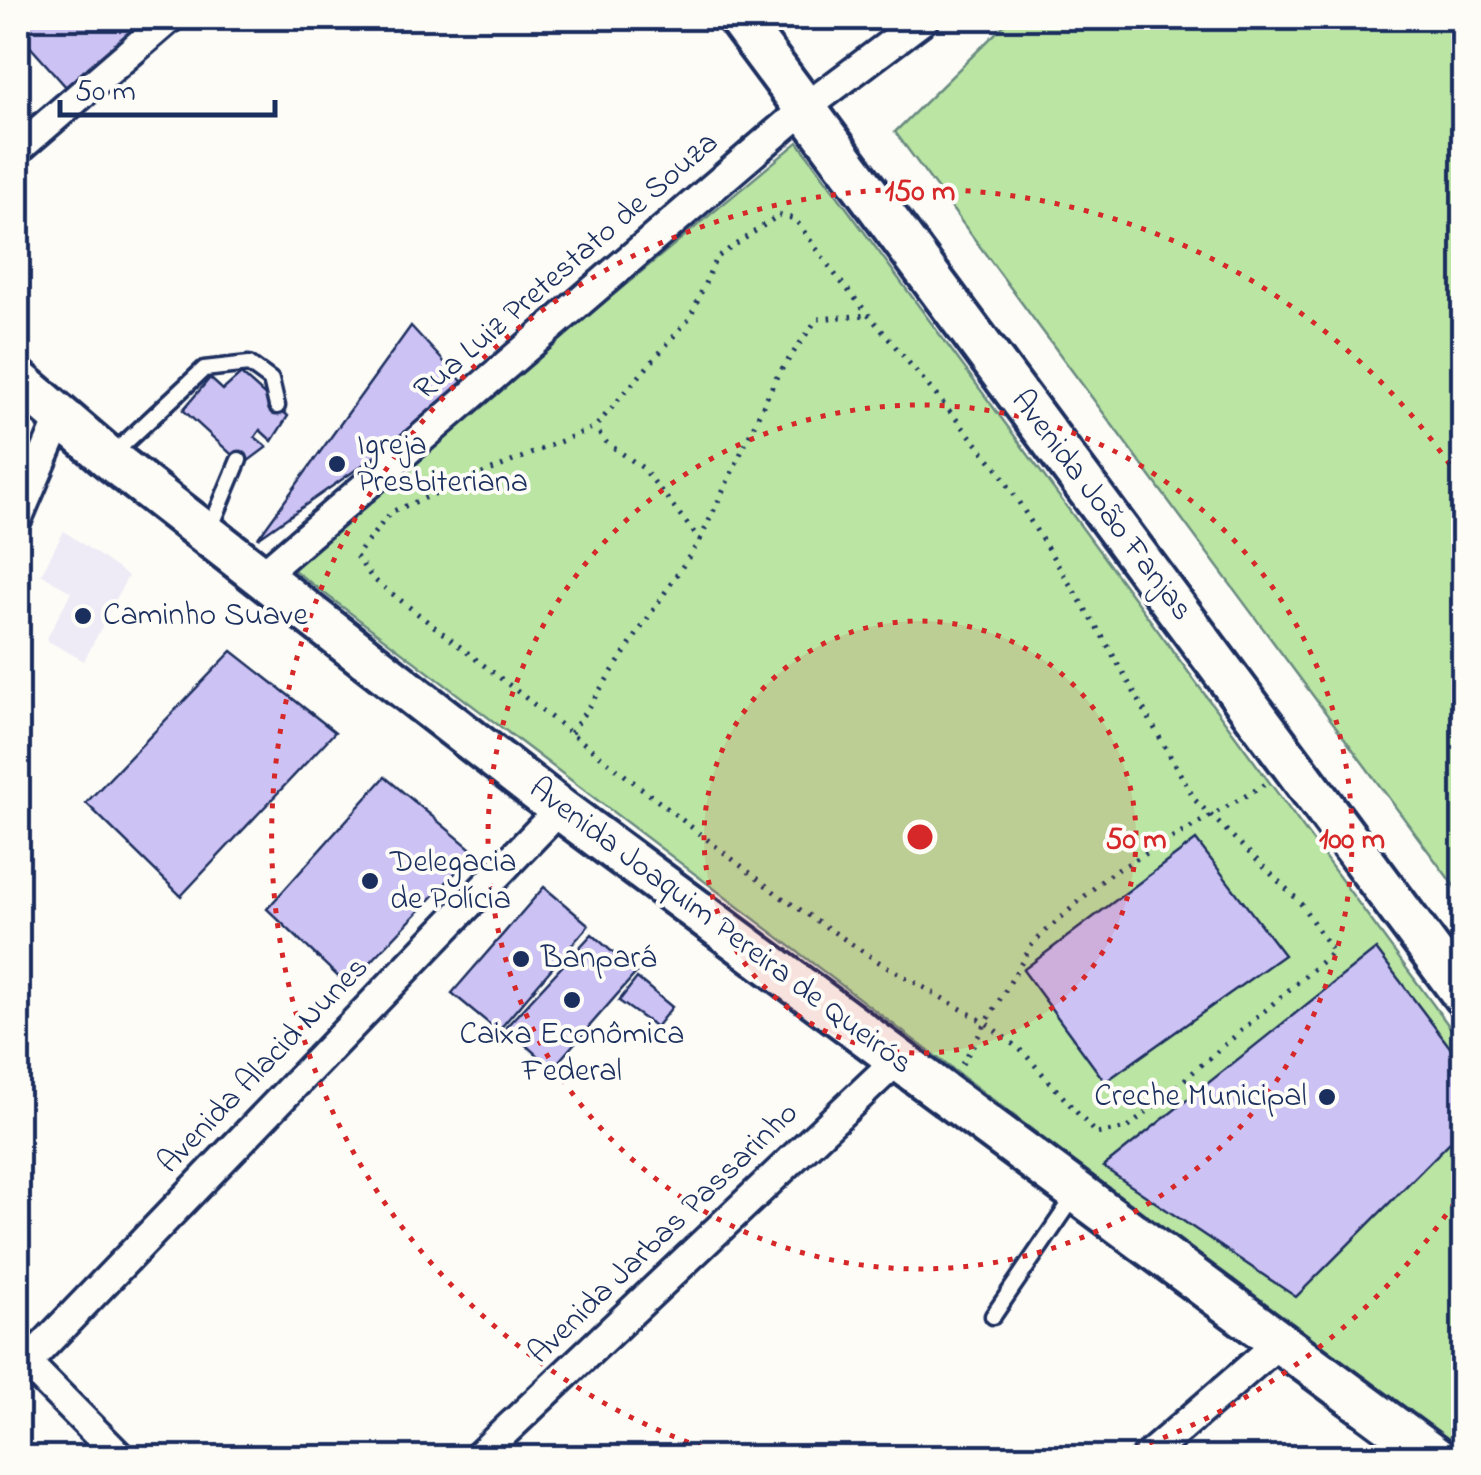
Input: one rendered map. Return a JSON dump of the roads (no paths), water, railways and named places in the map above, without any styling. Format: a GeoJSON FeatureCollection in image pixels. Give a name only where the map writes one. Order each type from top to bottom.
{"type":"FeatureCollection","features":[{"type":"Feature","properties":{"kind":"main road","name":"Avenida João Fanjas"},"geometry":{"type":"LineString","coordinates":[[738,18],[1464,996]]}},
{"type":"Feature","properties":{"kind":"main road","name":"Avenida Joaquim Pereira de Queirós"},"geometry":{"type":"LineString","coordinates":[[18,380],[60,420],[560,809],[1282,1340],[1436,1458]]}},
{"type":"Feature","properties":{"kind":"street"},"geometry":{"type":"LineString","coordinates":[[18,148],[170,18]]}},
{"type":"Feature","properties":{"kind":"street","name":"Rua Luiz Pretestato de Souza"},"geometry":{"type":"LineString","coordinates":[[260,578],[804,109],[926,18]]}},
{"type":"Feature","properties":{"kind":"street"},"geometry":{"type":"LineString","coordinates":[[18,517],[60,420]]}},
{"type":"Feature","properties":{"kind":"street","name":"Avenida Alacid Nunes"},"geometry":{"type":"LineString","coordinates":[[22,1367],[560,809]]}},
{"type":"Feature","properties":{"kind":"street","name":"Avenida Jarbas Passarinho"},"geometry":{"type":"LineString","coordinates":[[477,1458],[897,1060]]}},
{"type":"Feature","properties":{"kind":"street"},"geometry":{"type":"LineString","coordinates":[[1146,1458],[1282,1340]]}},
{"type":"Feature","properties":{"kind":"street"},"geometry":{"type":"LineString","coordinates":[[22,1367],[120,1458]]}},
{"type":"Feature","properties":{"kind":"lane"},"geometry":{"type":"LineString","coordinates":[[109,458],[204,369],[249,364],[271,380],[276,406]]}},
{"type":"Feature","properties":{"kind":"lane"},"geometry":{"type":"LineString","coordinates":[[208,536],[239,460]]}},
{"type":"Feature","properties":{"kind":"lane"},"geometry":{"type":"LineString","coordinates":[[994,1316],[1078,1192]]}},
{"type":"Feature","properties":{"kind":"place","name":"Igreja Presbiteriana"},"geometry":{"type":"Point","coordinates":[337,464]}},
{"type":"Feature","properties":{"kind":"place","name":"Caminho Suave"},"geometry":{"type":"Point","coordinates":[83,616]}},
{"type":"Feature","properties":{"kind":"place","name":"Delegacia de Polícia"},"geometry":{"type":"Point","coordinates":[370,881]}},
{"type":"Feature","properties":{"kind":"place","name":"Banpará"},"geometry":{"type":"Point","coordinates":[521,959]}},
{"type":"Feature","properties":{"kind":"place","name":"Caixa Econômica Federal"},"geometry":{"type":"Point","coordinates":[572,1000]}},
{"type":"Feature","properties":{"kind":"place","name":"Creche Municipal"},"geometry":{"type":"Point","coordinates":[1327,1097]}}]}
